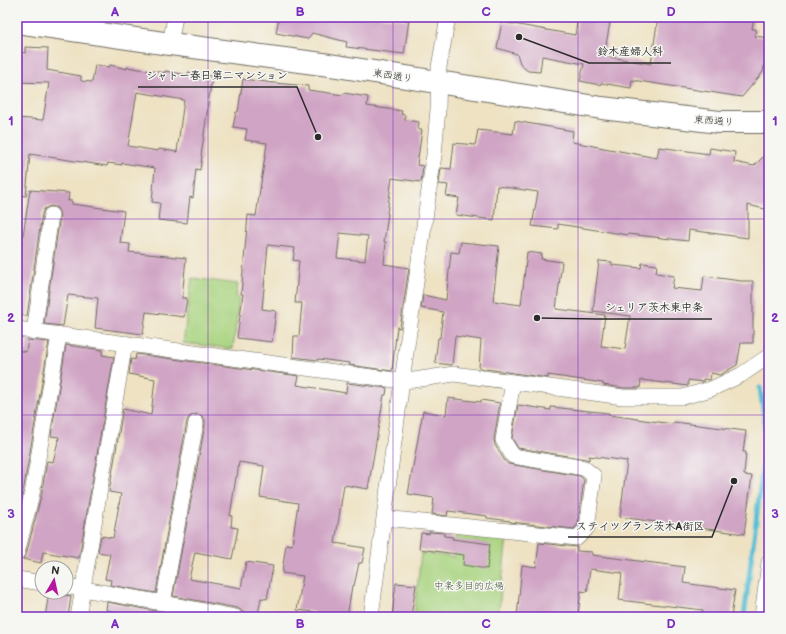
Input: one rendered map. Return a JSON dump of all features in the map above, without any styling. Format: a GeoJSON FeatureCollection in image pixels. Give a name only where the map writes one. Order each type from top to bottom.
{"type":"FeatureCollection","features":[{"type":"Feature","properties":{"kind":"street"},"geometry":{"type":"LineString","coordinates":[[170,44],[175,17]]}},
{"type":"Feature","properties":{"kind":"street"},"geometry":{"type":"LineString","coordinates":[[371,617],[434,155],[439,67],[448,17]]}},
{"type":"Feature","properties":{"kind":"street","name":"東西通り"},"geometry":{"type":"LineString","coordinates":[[17,22],[52,22],[170,44],[330,65],[602,108],[720,122],[769,122]]}},
{"type":"Feature","properties":{"kind":"street"},"geometry":{"type":"LineString","coordinates":[[34,332],[51,215]]}},
{"type":"Feature","properties":{"kind":"street"},"geometry":{"type":"LineString","coordinates":[[17,329],[402,381],[454,374],[623,397],[683,397],[711,389],[741,375],[769,356]]}},
{"type":"Feature","properties":{"kind":"street"},"geometry":{"type":"LineString","coordinates":[[17,552],[32,494],[59,335]]}},
{"type":"Feature","properties":{"kind":"street"},"geometry":{"type":"LineString","coordinates":[[78,617],[125,343]]}},
{"type":"Feature","properties":{"kind":"street"},"geometry":{"type":"LineString","coordinates":[[384,518],[577,538],[587,528],[594,476],[584,468],[513,456],[503,440],[513,382]]}},
{"type":"Feature","properties":{"kind":"street"},"geometry":{"type":"LineString","coordinates":[[164,603],[196,423]]}},
{"type":"Feature","properties":{"kind":"street"},"geometry":{"type":"LineString","coordinates":[[762,617],[769,562]]}},
{"type":"Feature","properties":{"kind":"street"},"geometry":{"type":"LineString","coordinates":[[17,579],[34,582]]}},
{"type":"Feature","properties":{"kind":"street"},"geometry":{"type":"LineString","coordinates":[[74,587],[235,617]]}},
{"type":"Feature","properties":{"kind":"green space"},"geometry":{"type":"Polygon","coordinates":[[[192,278],[238,284],[236,297],[239,298],[233,349],[183,343],[192,278]]]}},
{"type":"Feature","properties":{"kind":"green space","name":"中条多目的広場"},"geometry":{"type":"Polygon","coordinates":[[[456,532],[507,537],[498,617],[414,617],[421,553],[454,557],[456,532]]]}},
{"type":"Feature","properties":{"kind":"building"},"geometry":{"type":"Polygon","coordinates":[[[279,17],[382,17],[409,20],[404,54],[346,47],[347,42],[312,33],[308,39],[276,33],[279,17]]]}},
{"type":"Feature","properties":{"kind":"building"},"geometry":{"type":"Polygon","coordinates":[[[578,17],[611,17],[604,56],[651,64],[658,17],[754,17],[752,29],[756,29],[755,36],[769,38],[763,72],[742,97],[632,80],[631,88],[601,83],[600,85],[580,81],[584,64],[542,56],[540,72],[528,71],[520,63],[517,54],[497,48],[502,22],[575,35],[578,17]]]}},
{"type":"Feature","properties":{"kind":"building"},"geometry":{"type":"Polygon","coordinates":[[[25,47],[48,48],[47,70],[81,76],[81,81],[92,82],[95,65],[109,67],[110,65],[127,69],[127,67],[188,75],[188,72],[212,76],[200,170],[196,169],[193,198],[190,197],[187,223],[158,220],[160,203],[152,202],[155,168],[122,163],[122,165],[108,163],[107,166],[30,154],[26,196],[17,195],[17,118],[43,120],[49,83],[17,82],[17,52],[25,53],[25,47]],[[137,92],[128,146],[158,151],[159,149],[177,152],[184,100],[137,92]]]}},
{"type":"Feature","properties":{"kind":"building"},"geometry":{"type":"Polygon","coordinates":[[[243,79],[308,86],[308,90],[368,97],[367,106],[402,111],[401,114],[405,115],[405,120],[419,122],[418,130],[422,130],[417,165],[423,166],[421,182],[392,178],[387,213],[384,242],[386,242],[384,264],[409,268],[400,328],[397,327],[392,371],[349,365],[350,363],[293,357],[294,336],[299,336],[302,303],[295,303],[299,261],[293,260],[295,248],[268,245],[262,309],[276,311],[272,342],[237,338],[243,294],[241,294],[248,215],[256,216],[267,143],[245,140],[247,129],[233,127],[236,112],[238,112],[243,79]],[[340,233],[337,258],[365,261],[368,236],[340,233]]]}},
{"type":"Feature","properties":{"kind":"building"},"geometry":{"type":"Polygon","coordinates":[[[515,121],[573,131],[572,142],[657,158],[659,147],[709,154],[710,148],[735,152],[734,162],[754,166],[769,151],[769,210],[748,205],[748,238],[689,230],[688,241],[628,235],[558,224],[558,229],[532,226],[538,192],[497,186],[494,220],[456,215],[459,198],[446,196],[448,185],[439,184],[441,168],[451,169],[454,143],[475,145],[478,130],[513,134],[515,121]]]}},
{"type":"Feature","properties":{"kind":"building"},"geometry":{"type":"Polygon","coordinates":[[[30,190],[69,193],[68,201],[72,201],[72,204],[124,211],[120,243],[130,244],[129,252],[186,258],[182,298],[187,298],[184,317],[146,312],[143,334],[95,328],[98,298],[68,295],[63,326],[44,324],[60,216],[57,208],[52,206],[44,209],[42,214],[27,316],[17,315],[17,274],[30,190]]]}},
{"type":"Feature","properties":{"kind":"building"},"geometry":{"type":"Polygon","coordinates":[[[461,242],[499,246],[493,301],[521,305],[527,252],[542,254],[541,259],[562,262],[556,309],[605,315],[601,346],[625,349],[630,316],[593,311],[599,261],[612,262],[612,265],[641,268],[642,263],[657,265],[656,273],[674,276],[672,288],[702,291],[704,276],[741,281],[753,281],[753,343],[741,343],[737,365],[720,375],[711,373],[710,380],[703,379],[703,382],[688,380],[688,386],[641,380],[640,388],[624,388],[603,385],[603,383],[548,375],[548,378],[479,368],[481,340],[455,336],[452,365],[435,363],[443,312],[421,308],[423,295],[446,300],[451,252],[459,253],[461,242]]]}},
{"type":"Feature","properties":{"kind":"building"},"geometry":{"type":"Polygon","coordinates":[[[28,340],[49,342],[18,514],[17,350],[26,352],[28,340]]]}},
{"type":"Feature","properties":{"kind":"building"},"geometry":{"type":"Polygon","coordinates":[[[66,345],[103,350],[102,355],[114,357],[79,558],[43,552],[42,560],[34,560],[34,561],[23,559],[26,555],[41,496],[47,461],[53,462],[59,437],[51,436],[66,345]]]}},
{"type":"Feature","properties":{"kind":"building"},"geometry":{"type":"Polygon","coordinates":[[[136,354],[299,376],[297,385],[346,393],[347,383],[387,388],[386,395],[384,395],[368,489],[344,485],[335,543],[365,548],[362,563],[359,563],[354,586],[352,586],[347,617],[327,615],[327,617],[313,617],[314,612],[297,610],[303,576],[282,573],[286,544],[292,545],[298,503],[260,497],[264,466],[239,462],[230,516],[232,516],[231,527],[238,528],[232,559],[195,552],[189,579],[241,588],[246,562],[273,566],[267,599],[261,598],[258,615],[242,612],[237,608],[173,596],[205,425],[205,420],[202,416],[197,414],[189,417],[187,421],[156,593],[110,585],[111,580],[105,579],[110,554],[98,552],[101,536],[113,538],[121,494],[109,492],[123,409],[151,415],[155,379],[129,374],[131,359],[135,360],[136,354]]]}},
{"type":"Feature","properties":{"kind":"building"},"geometry":{"type":"Polygon","coordinates":[[[448,398],[500,403],[494,439],[495,445],[508,464],[580,476],[584,480],[578,524],[574,529],[510,522],[487,518],[487,516],[448,511],[447,516],[432,514],[434,498],[408,494],[423,411],[446,415],[448,398]]]}},
{"type":"Feature","properties":{"kind":"building"},"geometry":{"type":"Polygon","coordinates":[[[518,405],[551,410],[551,407],[609,413],[609,415],[673,424],[674,422],[746,431],[743,452],[746,452],[744,475],[752,476],[744,534],[620,517],[627,461],[589,456],[589,460],[518,448],[512,438],[518,405]]]}},
{"type":"Feature","properties":{"kind":"building"},"geometry":{"type":"Polygon","coordinates":[[[429,532],[444,533],[444,536],[453,537],[452,539],[490,544],[487,569],[463,565],[464,555],[419,549],[421,533],[429,534],[429,532]]]}},
{"type":"Feature","properties":{"kind":"building"},"geometry":{"type":"Polygon","coordinates":[[[539,543],[577,547],[577,551],[592,552],[592,555],[685,567],[683,583],[735,590],[731,617],[702,617],[703,610],[619,600],[622,573],[590,569],[587,592],[581,591],[578,617],[517,617],[522,565],[536,567],[539,543]]]}},
{"type":"Feature","properties":{"kind":"building"},"geometry":{"type":"Polygon","coordinates":[[[396,583],[416,585],[411,617],[392,617],[396,583]]]}},
{"type":"Feature","properties":{"kind":"building"},"geometry":{"type":"Polygon","coordinates":[[[48,600],[70,600],[68,617],[45,617],[48,600]]]}},
{"type":"Feature","properties":{"kind":"building"},"geometry":{"type":"Polygon","coordinates":[[[107,602],[188,617],[115,617],[116,612],[106,610],[107,602]]]}},
{"type":"Feature","properties":{"kind":"waterway"},"geometry":{"type":"LineString","coordinates":[[744,617],[765,449],[765,423],[760,388]]}},
{"type":"Feature","properties":{"kind":"place","name":"鈴木産婦人科"},"geometry":{"type":"Point","coordinates":[519,37]}},
{"type":"Feature","properties":{"kind":"place","name":"シャトー春日第二マンション"},"geometry":{"type":"Point","coordinates":[318,137]}},
{"type":"Feature","properties":{"kind":"place","name":"シェリア茨木東中条"},"geometry":{"type":"Point","coordinates":[537,318]}},
{"type":"Feature","properties":{"kind":"place","name":"ステイツグラン茨木A街区"},"geometry":{"type":"Point","coordinates":[734,481]}}]}
